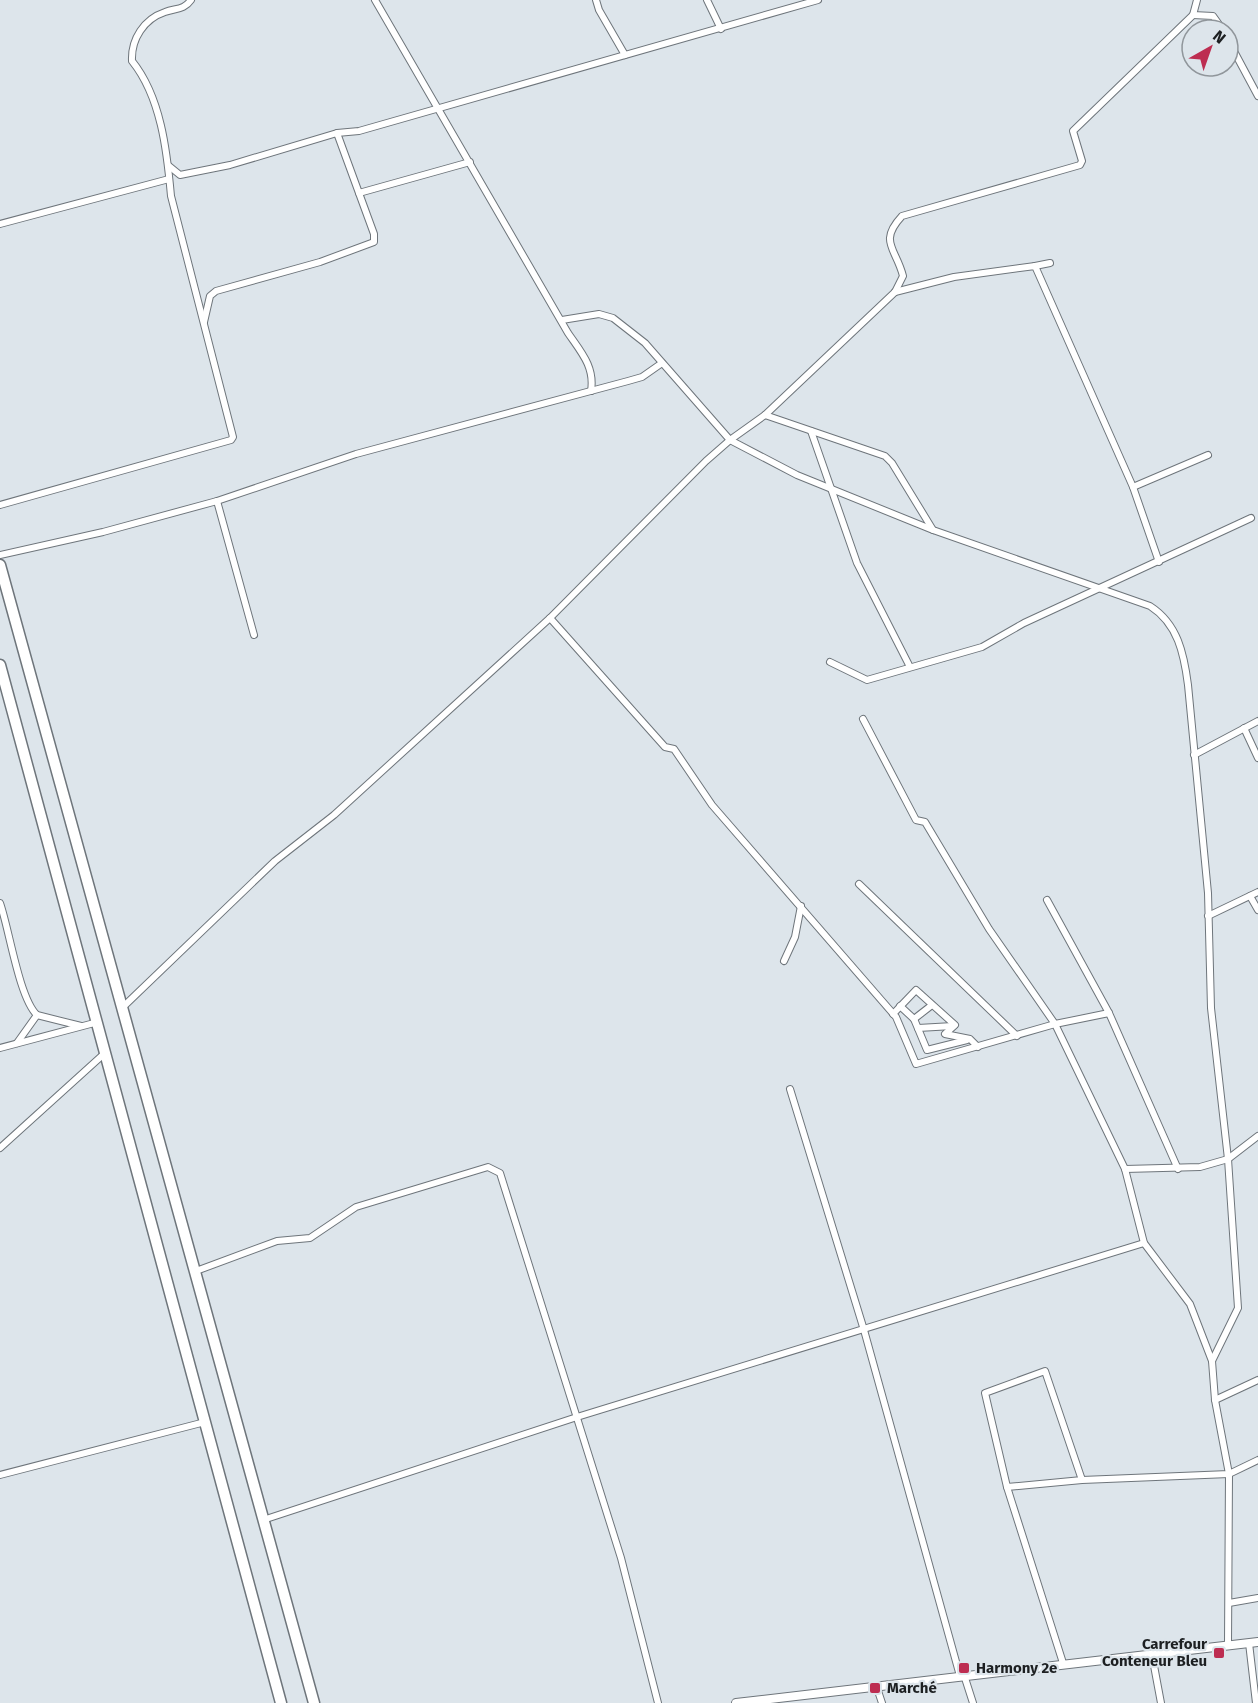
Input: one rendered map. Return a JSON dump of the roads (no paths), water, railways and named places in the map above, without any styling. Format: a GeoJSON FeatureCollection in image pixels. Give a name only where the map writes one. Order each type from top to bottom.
{"type":"FeatureCollection","features":[{"type":"Feature","properties":{"kind":"highway"},"geometry":{"type":"LineString","coordinates":[[0,565],[314,1703]]}},
{"type":"Feature","properties":{"kind":"highway"},"geometry":{"type":"LineString","coordinates":[[0,665],[281,1703]]}},
{"type":"Feature","properties":{"kind":"street"},"geometry":{"type":"LineString","coordinates":[[0,505],[231,440],[234,434],[171,196],[169,166],[157,114],[140,70],[132,61],[131,56],[138,34],[150,20],[167,11],[181,9],[191,0]]}},
{"type":"Feature","properties":{"kind":"street"},"geometry":{"type":"LineString","coordinates":[[375,0],[440,108],[561,320],[588,362],[592,372],[591,391]]}},
{"type":"Feature","properties":{"kind":"street"},"geometry":{"type":"LineString","coordinates":[[596,0],[599,10],[625,54]]}},
{"type":"Feature","properties":{"kind":"street"},"geometry":{"type":"LineString","coordinates":[[707,0],[721,29]]}},
{"type":"Feature","properties":{"kind":"street"},"geometry":{"type":"LineString","coordinates":[[169,166],[177,173],[187,173],[230,165],[337,134],[359,131],[818,0]]}},
{"type":"Feature","properties":{"kind":"street"},"geometry":{"type":"LineString","coordinates":[[123,1007],[275,861],[334,815],[550,618],[730,440],[765,416],[895,292],[903,276],[898,259],[889,246],[890,230],[902,216],[1080,165],[1082,161],[1072,131],[1193,15],[1197,0]]}},
{"type":"Feature","properties":{"kind":"street"},"geometry":{"type":"LineString","coordinates":[[1193,15],[1213,16],[1214,18]]}},
{"type":"Feature","properties":{"kind":"street"},"geometry":{"type":"LineString","coordinates":[[1240,62],[1258,96]]}},
{"type":"Feature","properties":{"kind":"street"},"geometry":{"type":"LineString","coordinates":[[204,322],[210,296],[216,291],[371,245],[374,234],[337,134]]}},
{"type":"Feature","properties":{"kind":"street"},"geometry":{"type":"LineString","coordinates":[[359,193],[470,162]]}},
{"type":"Feature","properties":{"kind":"street"},"geometry":{"type":"LineString","coordinates":[[0,224],[169,179]]}},
{"type":"Feature","properties":{"kind":"street"},"geometry":{"type":"LineString","coordinates":[[895,292],[954,277],[1050,263]]}},
{"type":"Feature","properties":{"kind":"street"},"geometry":{"type":"LineString","coordinates":[[1035,266],[1133,487],[1159,562]]}},
{"type":"Feature","properties":{"kind":"street"},"geometry":{"type":"LineString","coordinates":[[561,320],[606,315],[624,325],[662,363],[730,440],[833,490],[933,530],[1150,606],[1159,612],[1176,634],[1185,658],[1194,754],[1208,916],[1211,1008],[1228,1159],[1238,1308],[1212,1361]]}},
{"type":"Feature","properties":{"kind":"street"},"geometry":{"type":"LineString","coordinates":[[0,555],[103,532],[217,501],[356,454],[642,376],[662,363]]}},
{"type":"Feature","properties":{"kind":"street"},"geometry":{"type":"LineString","coordinates":[[765,416],[885,456],[892,463],[933,530]]}},
{"type":"Feature","properties":{"kind":"street"},"geometry":{"type":"LineString","coordinates":[[811,431],[857,563],[910,667]]}},
{"type":"Feature","properties":{"kind":"street"},"geometry":{"type":"LineString","coordinates":[[1133,487],[1208,455]]}},
{"type":"Feature","properties":{"kind":"street"},"geometry":{"type":"LineString","coordinates":[[217,501],[254,635]]}},
{"type":"Feature","properties":{"kind":"street"},"geometry":{"type":"LineString","coordinates":[[830,662],[867,680],[982,647],[1024,623],[1251,518]]}},
{"type":"Feature","properties":{"kind":"street"},"geometry":{"type":"LineString","coordinates":[[550,618],[665,747],[674,749],[712,805],[893,1014],[916,1064],[1055,1024],[1108,1013]]}},
{"type":"Feature","properties":{"kind":"street"},"geometry":{"type":"LineString","coordinates":[[863,719],[895,777],[906,805],[916,820],[925,822],[989,929],[1055,1024],[1125,1169],[1144,1243],[1190,1304],[1212,1361],[1215,1400],[1229,1474],[1228,1645]]}},
{"type":"Feature","properties":{"kind":"street"},"geometry":{"type":"LineString","coordinates":[[1194,754],[1258,721]]}},
{"type":"Feature","properties":{"kind":"street"},"geometry":{"type":"LineString","coordinates":[[1244,728],[1258,758]]}},
{"type":"Feature","properties":{"kind":"street"},"geometry":{"type":"LineString","coordinates":[[859,884],[1017,1036]]}},
{"type":"Feature","properties":{"kind":"street"},"geometry":{"type":"LineString","coordinates":[[1208,916],[1258,892]]}},
{"type":"Feature","properties":{"kind":"street"},"geometry":{"type":"LineString","coordinates":[[1250,896],[1258,910]]}},
{"type":"Feature","properties":{"kind":"street"},"geometry":{"type":"LineString","coordinates":[[1047,900],[1108,1013],[1178,1169]]}},
{"type":"Feature","properties":{"kind":"street"},"geometry":{"type":"LineString","coordinates":[[0,903],[26,995],[37,1015],[81,1026]]}},
{"type":"Feature","properties":{"kind":"street"},"geometry":{"type":"LineString","coordinates":[[784,961],[795,937],[801,906]]}},
{"type":"Feature","properties":{"kind":"street"},"geometry":{"type":"LineString","coordinates":[[893,1014],[916,990],[955,1025]]}},
{"type":"Feature","properties":{"kind":"street"},"geometry":{"type":"LineString","coordinates":[[914,1019],[932,1005]]}},
{"type":"Feature","properties":{"kind":"street"},"geometry":{"type":"LineString","coordinates":[[900,1006],[914,1019],[927,1050],[970,1039]]}},
{"type":"Feature","properties":{"kind":"street"},"geometry":{"type":"LineString","coordinates":[[17,1043],[37,1015]]}},
{"type":"Feature","properties":{"kind":"street"},"geometry":{"type":"LineString","coordinates":[[0,1048],[98,1022]]}},
{"type":"Feature","properties":{"kind":"street"},"geometry":{"type":"LineString","coordinates":[[955,1025],[945,1034],[970,1039],[978,1047]]}},
{"type":"Feature","properties":{"kind":"street"},"geometry":{"type":"LineString","coordinates":[[918,1028],[955,1025]]}},
{"type":"Feature","properties":{"kind":"street"},"geometry":{"type":"LineString","coordinates":[[0,1148],[106,1052]]}},
{"type":"Feature","properties":{"kind":"street"},"geometry":{"type":"LineString","coordinates":[[790,1089],[864,1330],[962,1676],[973,1703]]}},
{"type":"Feature","properties":{"kind":"street"},"geometry":{"type":"LineString","coordinates":[[1125,1169],[1200,1167],[1228,1159],[1258,1136]]}},
{"type":"Feature","properties":{"kind":"street"},"geometry":{"type":"LineString","coordinates":[[196,1271],[277,1241],[310,1238],[356,1207],[488,1167],[496,1169],[500,1173],[621,1558],[657,1703]]}},
{"type":"Feature","properties":{"kind":"street"},"geometry":{"type":"LineString","coordinates":[[264,1520],[577,1417],[1144,1243]]}},
{"type":"Feature","properties":{"kind":"street"},"geometry":{"type":"LineString","coordinates":[[1063,1663],[1007,1487],[985,1393],[1045,1371],[1082,1480]]}},
{"type":"Feature","properties":{"kind":"street"},"geometry":{"type":"LineString","coordinates":[[1215,1400],[1258,1380]]}},
{"type":"Feature","properties":{"kind":"street"},"geometry":{"type":"LineString","coordinates":[[0,1475],[205,1422]]}},
{"type":"Feature","properties":{"kind":"street"},"geometry":{"type":"LineString","coordinates":[[1007,1487],[1082,1480],[1229,1474],[1258,1460]]}},
{"type":"Feature","properties":{"kind":"street"},"geometry":{"type":"LineString","coordinates":[[1229,1603],[1258,1598]]}},
{"type":"Feature","properties":{"kind":"street"},"geometry":{"type":"LineString","coordinates":[[736,1703],[1253,1642],[1256,1703]]}},
{"type":"Feature","properties":{"kind":"street"},"geometry":{"type":"LineString","coordinates":[[1152,1655],[1161,1703]]}},
{"type":"Feature","properties":{"kind":"street"},"geometry":{"type":"LineString","coordinates":[[876,1685],[882,1703]]}},
{"type":"Feature","properties":{"kind":"place","name":"Carrefour Conteneur Bleu"},"geometry":{"type":"Point","coordinates":[1219,1653]}},
{"type":"Feature","properties":{"kind":"place","name":"Harmony 2e"},"geometry":{"type":"Point","coordinates":[964,1668]}},
{"type":"Feature","properties":{"kind":"place","name":"Marché"},"geometry":{"type":"Point","coordinates":[875,1688]}}]}
